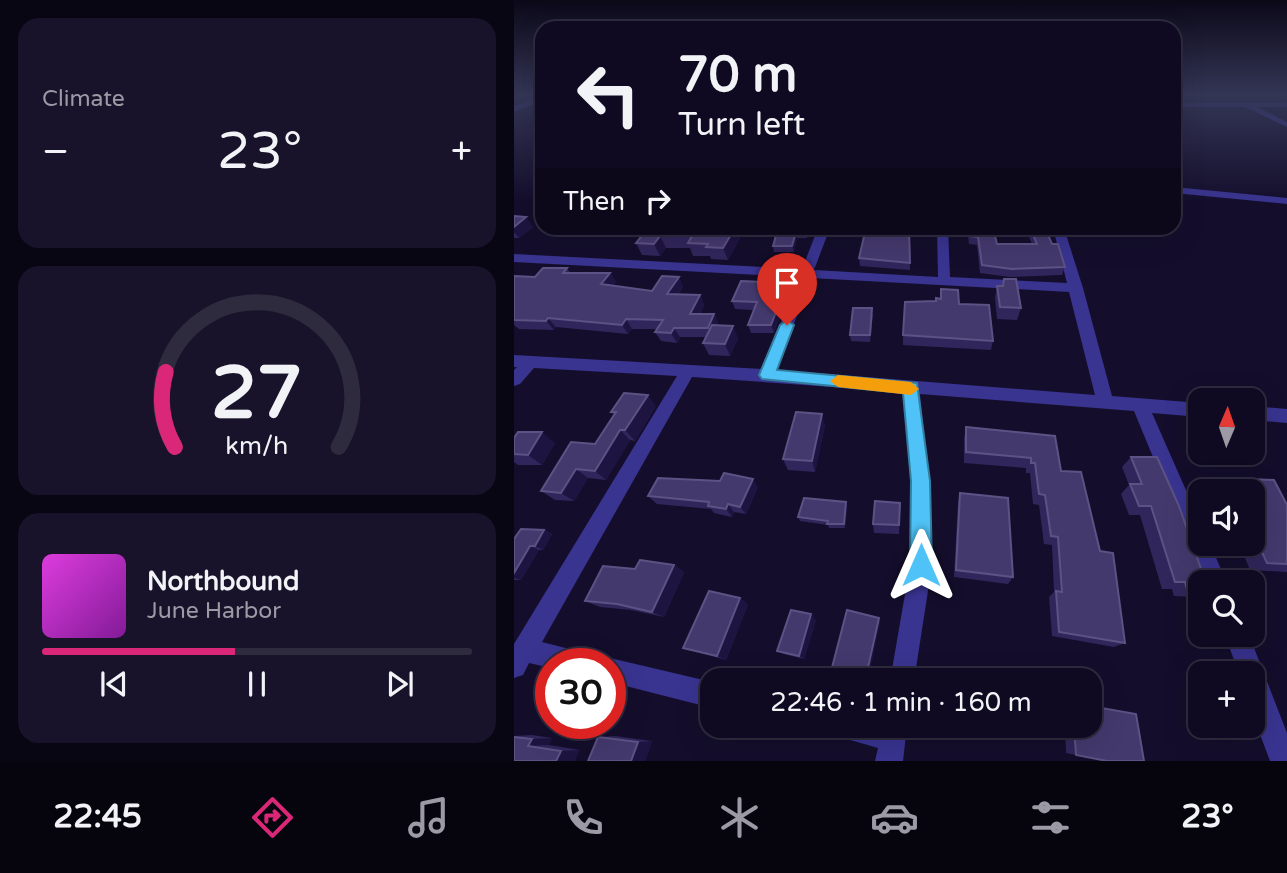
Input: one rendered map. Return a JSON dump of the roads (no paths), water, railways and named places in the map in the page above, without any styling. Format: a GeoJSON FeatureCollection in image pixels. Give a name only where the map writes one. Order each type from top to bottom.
{"type":"FeatureCollection","features":[{"type":"Feature","properties":{"kind":"street"},"geometry":{"type":"LineString","coordinates":[[1181,191],[1286,201]]}},
{"type":"Feature","properties":{"kind":"street"},"geometry":{"type":"LineString","coordinates":[[767,375],[821,235]]}},
{"type":"Feature","properties":{"kind":"street"},"geometry":{"type":"LineString","coordinates":[[943,235],[944,282]]}},
{"type":"Feature","properties":{"kind":"street"},"geometry":{"type":"LineString","coordinates":[[1061,235],[1078,288],[1105,401]]}},
{"type":"Feature","properties":{"kind":"street"},"geometry":{"type":"LineString","coordinates":[[514,258],[1078,288]]}},
{"type":"Feature","properties":{"kind":"street"},"geometry":{"type":"LineString","coordinates":[[514,380],[522,362],[767,375],[1188,409]]}},
{"type":"Feature","properties":{"kind":"street"},"geometry":{"type":"LineString","coordinates":[[519,658],[687,372]]}},
{"type":"Feature","properties":{"kind":"street"},"geometry":{"type":"LineString","coordinates":[[904,668],[921,565],[920,481],[911,387]]}},
{"type":"Feature","properties":{"kind":"street"},"geometry":{"type":"LineString","coordinates":[[1140,405],[1210,570]]}},
{"type":"Feature","properties":{"kind":"street"},"geometry":{"type":"LineString","coordinates":[[1265,414],[1286,416]]}},
{"type":"Feature","properties":{"kind":"street"},"geometry":{"type":"LineString","coordinates":[[626,674],[700,692]]}},
{"type":"Feature","properties":{"kind":"street"},"geometry":{"type":"LineString","coordinates":[[1265,711],[1284,761]]}}]}
